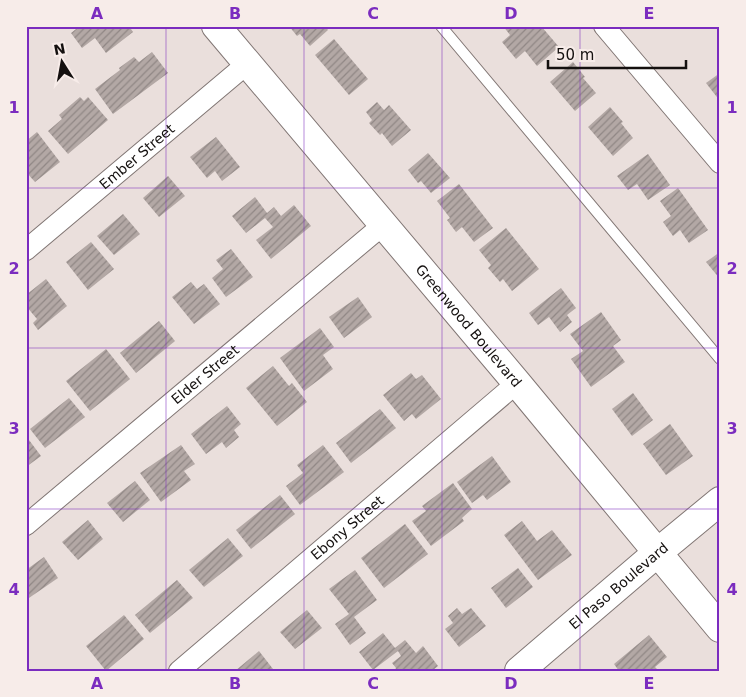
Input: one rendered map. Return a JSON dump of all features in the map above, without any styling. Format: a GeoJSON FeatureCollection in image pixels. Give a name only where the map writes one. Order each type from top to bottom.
{"type":"FeatureCollection","features":[{"type":"Feature","properties":{"kind":"street","name":"Greenwood Boulevard"},"geometry":{"type":"LineString","coordinates":[[216,26],[517,383],[720,628]]}},
{"type":"Feature","properties":{"kind":"street"},"geometry":{"type":"LineString","coordinates":[[604,26],[720,163]]}},
{"type":"Feature","properties":{"kind":"street","name":"Ember Street"},"geometry":{"type":"LineString","coordinates":[[26,250],[248,63]]}},
{"type":"Feature","properties":{"kind":"street","name":"Elder Street"},"geometry":{"type":"LineString","coordinates":[[26,525],[383,225]]}},
{"type":"Feature","properties":{"kind":"street","name":"Ebony Street"},"geometry":{"type":"LineString","coordinates":[[178,671],[517,383]]}},
{"type":"Feature","properties":{"kind":"street","name":"El Paso Boulevard"},"geometry":{"type":"LineString","coordinates":[[519,671],[720,501]]}},
{"type":"Feature","properties":{"kind":"lane"},"geometry":{"type":"LineString","coordinates":[[440,26],[720,359]]}},
{"type":"Feature","properties":{"kind":"building"},"geometry":{"type":"Polygon","coordinates":[[[80,26],[129,26],[133,32],[106,53],[95,38],[82,48],[71,33],[80,26]]]}},
{"type":"Feature","properties":{"kind":"building"},"geometry":{"type":"Polygon","coordinates":[[[289,26],[325,26],[328,30],[310,46],[300,34],[297,36],[289,26]]]}},
{"type":"Feature","properties":{"kind":"building"},"geometry":{"type":"Polygon","coordinates":[[[503,26],[541,26],[559,47],[537,66],[525,51],[516,59],[502,42],[510,35],[503,26]]]}},
{"type":"Feature","properties":{"kind":"building"},"geometry":{"type":"Polygon","coordinates":[[[334,39],[368,79],[349,95],[315,55],[334,39]]]}},
{"type":"Feature","properties":{"kind":"building"},"geometry":{"type":"Polygon","coordinates":[[[152,52],[168,73],[113,114],[95,89],[134,57],[139,62],[152,52]]]}},
{"type":"Feature","properties":{"kind":"building"},"geometry":{"type":"Polygon","coordinates":[[[573,62],[585,77],[583,78],[596,93],[575,111],[550,82],[573,62]]]}},
{"type":"Feature","properties":{"kind":"building"},"geometry":{"type":"Polygon","coordinates":[[[720,73],[720,101],[706,83],[720,73]]]}},
{"type":"Feature","properties":{"kind":"building"},"geometry":{"type":"Polygon","coordinates":[[[80,97],[84,101],[88,97],[108,120],[68,154],[48,131],[62,119],[59,115],[80,97]]]}},
{"type":"Feature","properties":{"kind":"building"},"geometry":{"type":"Polygon","coordinates":[[[377,102],[384,110],[389,105],[411,130],[392,146],[382,133],[380,135],[369,123],[372,120],[366,112],[377,102]]]}},
{"type":"Feature","properties":{"kind":"building"},"geometry":{"type":"Polygon","coordinates":[[[610,107],[623,122],[621,123],[633,138],[613,156],[588,127],[610,107]]]}},
{"type":"Feature","properties":{"kind":"building"},"geometry":{"type":"Polygon","coordinates":[[[37,132],[60,162],[35,182],[26,172],[26,141],[37,132]]]}},
{"type":"Feature","properties":{"kind":"building"},"geometry":{"type":"Polygon","coordinates":[[[216,137],[240,167],[222,181],[215,171],[207,178],[190,157],[216,137]]]}},
{"type":"Feature","properties":{"kind":"building"},"geometry":{"type":"Polygon","coordinates":[[[428,153],[450,178],[431,193],[421,181],[418,183],[408,170],[428,153]]]}},
{"type":"Feature","properties":{"kind":"building"},"geometry":{"type":"Polygon","coordinates":[[[648,154],[670,185],[648,200],[637,184],[628,190],[617,176],[648,154]]]}},
{"type":"Feature","properties":{"kind":"building"},"geometry":{"type":"Polygon","coordinates":[[[168,176],[185,196],[159,217],[143,198],[168,176]]]}},
{"type":"Feature","properties":{"kind":"building"},"geometry":{"type":"Polygon","coordinates":[[[459,184],[493,228],[474,242],[462,227],[456,232],[447,220],[450,218],[437,201],[459,184]]]}},
{"type":"Feature","properties":{"kind":"building"},"geometry":{"type":"Polygon","coordinates":[[[678,188],[708,230],[689,243],[680,230],[673,236],[663,222],[671,216],[660,201],[678,188]]]}},
{"type":"Feature","properties":{"kind":"building"},"geometry":{"type":"Polygon","coordinates":[[[255,197],[267,213],[274,207],[281,216],[294,205],[311,226],[271,259],[256,240],[273,227],[265,218],[246,233],[232,216],[255,197]]]}},
{"type":"Feature","properties":{"kind":"building"},"geometry":{"type":"Polygon","coordinates":[[[123,214],[140,234],[114,255],[97,236],[123,214]]]}},
{"type":"Feature","properties":{"kind":"building"},"geometry":{"type":"Polygon","coordinates":[[[506,228],[539,269],[512,291],[503,279],[500,282],[488,268],[491,265],[479,250],[506,228]]]}},
{"type":"Feature","properties":{"kind":"building"},"geometry":{"type":"Polygon","coordinates":[[[91,242],[114,269],[88,290],[66,262],[91,242]]]}},
{"type":"Feature","properties":{"kind":"building"},"geometry":{"type":"Polygon","coordinates":[[[231,249],[253,277],[226,297],[212,278],[223,269],[216,260],[231,249]]]}},
{"type":"Feature","properties":{"kind":"building"},"geometry":{"type":"Polygon","coordinates":[[[720,252],[720,279],[706,262],[720,252]]]}},
{"type":"Feature","properties":{"kind":"building"},"geometry":{"type":"Polygon","coordinates":[[[46,279],[67,306],[38,330],[33,323],[37,319],[26,306],[26,295],[46,279]]]}},
{"type":"Feature","properties":{"kind":"building"},"geometry":{"type":"Polygon","coordinates":[[[191,282],[197,289],[204,284],[220,304],[194,324],[172,297],[191,282]]]}},
{"type":"Feature","properties":{"kind":"building"},"geometry":{"type":"Polygon","coordinates":[[[561,288],[576,308],[567,315],[572,322],[560,332],[549,317],[538,325],[529,313],[561,288]]]}},
{"type":"Feature","properties":{"kind":"building"},"geometry":{"type":"Polygon","coordinates":[[[358,297],[372,317],[344,338],[329,317],[358,297]]]}},
{"type":"Feature","properties":{"kind":"building"},"geometry":{"type":"Polygon","coordinates":[[[601,312],[621,340],[613,346],[625,362],[591,387],[571,359],[583,351],[570,334],[601,312]]]}},
{"type":"Feature","properties":{"kind":"building"},"geometry":{"type":"Polygon","coordinates":[[[159,321],[175,341],[136,373],[120,353],[159,321]]]}},
{"type":"Feature","properties":{"kind":"building"},"geometry":{"type":"Polygon","coordinates":[[[320,328],[334,347],[323,355],[333,369],[304,391],[280,358],[320,328]]]}},
{"type":"Feature","properties":{"kind":"building"},"geometry":{"type":"Polygon","coordinates":[[[106,349],[130,379],[90,411],[66,381],[106,349]]]}},
{"type":"Feature","properties":{"kind":"building"},"geometry":{"type":"Polygon","coordinates":[[[273,366],[289,386],[292,383],[307,402],[277,426],[246,388],[273,366]]]}},
{"type":"Feature","properties":{"kind":"building"},"geometry":{"type":"Polygon","coordinates":[[[411,373],[416,379],[422,375],[441,399],[416,419],[412,414],[404,421],[383,395],[411,373]]]}},
{"type":"Feature","properties":{"kind":"building"},"geometry":{"type":"Polygon","coordinates":[[[633,393],[653,420],[632,436],[612,409],[633,393]]]}},
{"type":"Feature","properties":{"kind":"building"},"geometry":{"type":"Polygon","coordinates":[[[69,398],[85,417],[45,448],[30,429],[69,398]]]}},
{"type":"Feature","properties":{"kind":"building"},"geometry":{"type":"Polygon","coordinates":[[[227,406],[241,424],[234,430],[239,437],[226,448],[222,442],[206,454],[191,434],[227,406]]]}},
{"type":"Feature","properties":{"kind":"building"},"geometry":{"type":"Polygon","coordinates":[[[380,409],[396,428],[351,463],[336,443],[380,409]]]}},
{"type":"Feature","properties":{"kind":"building"},"geometry":{"type":"Polygon","coordinates":[[[670,424],[693,456],[666,475],[643,444],[670,424]]]}},
{"type":"Feature","properties":{"kind":"building"},"geometry":{"type":"Polygon","coordinates":[[[26,436],[41,456],[26,467],[26,436]]]}},
{"type":"Feature","properties":{"kind":"building"},"geometry":{"type":"Polygon","coordinates":[[[181,445],[195,464],[184,471],[191,480],[161,502],[140,473],[181,445]]]}},
{"type":"Feature","properties":{"kind":"building"},"geometry":{"type":"Polygon","coordinates":[[[323,445],[344,472],[300,505],[286,486],[303,473],[297,465],[323,445]]]}},
{"type":"Feature","properties":{"kind":"building"},"geometry":{"type":"Polygon","coordinates":[[[492,456],[511,482],[487,500],[483,495],[472,503],[457,482],[492,456]]]}},
{"type":"Feature","properties":{"kind":"building"},"geometry":{"type":"Polygon","coordinates":[[[135,481],[150,500],[123,522],[107,503],[135,481]]]}},
{"type":"Feature","properties":{"kind":"building"},"geometry":{"type":"Polygon","coordinates":[[[453,483],[472,509],[462,518],[464,521],[431,546],[412,521],[426,511],[422,506],[453,483]]]}},
{"type":"Feature","properties":{"kind":"building"},"geometry":{"type":"Polygon","coordinates":[[[280,495],[295,514],[251,549],[236,530],[280,495]]]}},
{"type":"Feature","properties":{"kind":"building"},"geometry":{"type":"Polygon","coordinates":[[[88,520],[103,539],[78,560],[62,542],[88,520]]]}},
{"type":"Feature","properties":{"kind":"building"},"geometry":{"type":"Polygon","coordinates":[[[522,521],[537,541],[552,530],[572,555],[538,580],[504,535],[522,521]]]}},
{"type":"Feature","properties":{"kind":"building"},"geometry":{"type":"Polygon","coordinates":[[[405,524],[428,554],[384,588],[361,558],[405,524]]]}},
{"type":"Feature","properties":{"kind":"building"},"geometry":{"type":"Polygon","coordinates":[[[228,538],[243,556],[204,587],[189,570],[228,538]]]}},
{"type":"Feature","properties":{"kind":"building"},"geometry":{"type":"Polygon","coordinates":[[[44,557],[58,578],[26,600],[26,570],[44,557]]]}},
{"type":"Feature","properties":{"kind":"building"},"geometry":{"type":"Polygon","coordinates":[[[518,568],[533,587],[506,608],[491,588],[518,568]]]}},
{"type":"Feature","properties":{"kind":"building"},"geometry":{"type":"Polygon","coordinates":[[[355,570],[377,600],[354,617],[366,633],[350,645],[335,624],[349,614],[329,589],[355,570]]]}},
{"type":"Feature","properties":{"kind":"building"},"geometry":{"type":"Polygon","coordinates":[[[177,580],[193,598],[150,633],[135,615],[177,580]]]}},
{"type":"Feature","properties":{"kind":"building"},"geometry":{"type":"Polygon","coordinates":[[[457,608],[462,614],[471,608],[486,626],[459,647],[445,629],[453,623],[448,616],[457,608]]]}},
{"type":"Feature","properties":{"kind":"building"},"geometry":{"type":"Polygon","coordinates":[[[307,610],[322,628],[295,649],[280,632],[307,610]]]}},
{"type":"Feature","properties":{"kind":"building"},"geometry":{"type":"Polygon","coordinates":[[[124,615],[144,639],[106,671],[86,646],[124,615]]]}},
{"type":"Feature","properties":{"kind":"building"},"geometry":{"type":"Polygon","coordinates":[[[383,633],[395,648],[405,640],[416,653],[423,646],[438,666],[432,671],[394,671],[396,668],[392,663],[401,656],[398,651],[373,670],[359,652],[383,633]]]}},
{"type":"Feature","properties":{"kind":"building"},"geometry":{"type":"Polygon","coordinates":[[[649,635],[667,657],[655,667],[658,670],[619,671],[614,664],[649,635]]]}},
{"type":"Feature","properties":{"kind":"building"},"geometry":{"type":"Polygon","coordinates":[[[259,651],[273,669],[271,671],[235,671],[259,651]]]}}]}
